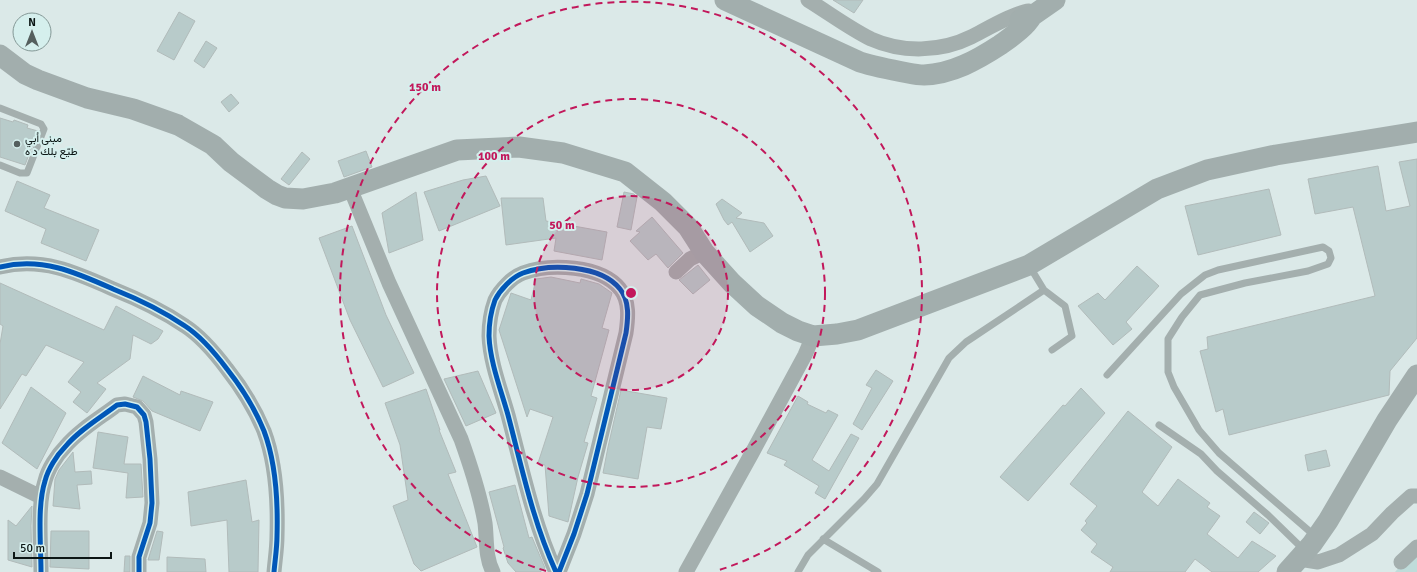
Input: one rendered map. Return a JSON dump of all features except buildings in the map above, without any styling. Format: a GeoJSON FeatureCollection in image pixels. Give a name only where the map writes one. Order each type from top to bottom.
{"type":"FeatureCollection","features":[{"type":"Feature","properties":{"kind":"main road"},"geometry":{"type":"LineString","coordinates":[[725,0],[860,62],[879,67],[922,71]]}},
{"type":"Feature","properties":{"kind":"main road"},"geometry":{"type":"LineString","coordinates":[[746,0],[782,14],[860,52],[934,74],[964,66],[981,57],[1019,30],[1042,9]]}},
{"type":"Feature","properties":{"kind":"main road"},"geometry":{"type":"LineString","coordinates":[[0,54],[25,74],[44,82],[87,98],[133,109],[178,125],[213,145],[231,162],[277,196],[285,198],[302,199],[335,193],[457,150],[519,146],[563,153],[625,172],[663,202],[688,227],[704,252],[757,306],[782,323],[813,336],[838,334],[858,330],[1029,265],[1157,189],[1207,170],[1276,155],[1417,132]]}},
{"type":"Feature","properties":{"kind":"main road"},"geometry":{"type":"LineString","coordinates":[[1302,555],[1328,521],[1387,420],[1417,375]]}},
{"type":"Feature","properties":{"kind":"street"},"geometry":{"type":"LineString","coordinates":[[808,0],[847,26],[871,39],[885,44],[923,49],[946,46],[962,41],[1015,15],[1026,11],[1042,9]]}},
{"type":"Feature","properties":{"kind":"street"},"geometry":{"type":"LineString","coordinates":[[350,188],[389,283],[461,439],[471,465],[485,524],[488,556],[493,572]]}},
{"type":"Feature","properties":{"kind":"street"},"geometry":{"type":"LineString","coordinates":[[676,272],[690,259],[704,252]]}},
{"type":"Feature","properties":{"kind":"street"},"geometry":{"type":"LineString","coordinates":[[0,267],[14,264],[44,264],[74,272],[142,301],[186,326],[199,336],[212,350],[238,383],[252,406],[264,432],[271,456],[277,517],[274,572]]}},
{"type":"Feature","properties":{"kind":"street"},"geometry":{"type":"LineString","coordinates":[[556,572],[547,553],[533,513],[494,363],[489,336],[490,314],[496,298],[503,288],[522,273],[539,269],[560,267],[594,273],[613,283],[620,289],[625,297],[628,318],[626,333],[587,494],[560,572]]}},
{"type":"Feature","properties":{"kind":"street"},"geometry":{"type":"LineString","coordinates":[[686,572],[805,355],[813,336]]}},
{"type":"Feature","properties":{"kind":"street"},"geometry":{"type":"LineString","coordinates":[[41,572],[41,497],[45,480],[50,468],[64,447],[74,437],[117,405],[126,404],[137,407],[144,415],[150,459],[152,503],[150,523],[140,557],[139,572]]}},
{"type":"Feature","properties":{"kind":"street"},"geometry":{"type":"LineString","coordinates":[[0,477],[41,497]]}},
{"type":"Feature","properties":{"kind":"street"},"geometry":{"type":"LineString","coordinates":[[1302,555],[1318,562],[1339,555],[1372,534],[1411,496],[1417,496]]}},
{"type":"Feature","properties":{"kind":"street"},"geometry":{"type":"LineString","coordinates":[[1401,562],[1417,547]]}},
{"type":"Feature","properties":{"kind":"street"},"geometry":{"type":"LineString","coordinates":[[484,572],[488,556]]}},
{"type":"Feature","properties":{"kind":"lane"},"geometry":{"type":"LineString","coordinates":[[0,108],[41,124],[44,129],[27,173],[20,173],[0,166]]}},
{"type":"Feature","properties":{"kind":"lane"},"geometry":{"type":"LineString","coordinates":[[1107,375],[1181,294],[1205,275],[1218,270],[1322,247],[1329,251],[1331,258],[1328,264],[1308,271],[1245,283],[1200,295],[1182,317],[1168,339],[1168,372],[1174,387],[1194,422],[1207,440],[1302,555]]}},
{"type":"Feature","properties":{"kind":"lane"},"geometry":{"type":"LineString","coordinates":[[1029,265],[1044,290],[1065,306],[1072,336],[1052,350]]}},
{"type":"Feature","properties":{"kind":"lane"},"geometry":{"type":"LineString","coordinates":[[1190,286],[1200,295]]}},
{"type":"Feature","properties":{"kind":"lane"},"geometry":{"type":"LineString","coordinates":[[798,572],[808,555],[877,484],[949,358],[966,342],[1044,290]]}},
{"type":"Feature","properties":{"kind":"lane"},"geometry":{"type":"LineString","coordinates":[[1159,424],[1201,454],[1217,471],[1268,515],[1302,555]]}},
{"type":"Feature","properties":{"kind":"lane"},"geometry":{"type":"LineString","coordinates":[[823,539],[878,572]]}},
{"type":"Feature","properties":{"kind":"shaded area"},"geometry":{"type":"Polygon","coordinates":[[[1417,548],[1417,572],[1395,572],[1417,548]]]}},
{"type":"Feature","properties":{"kind":"cycle path"},"geometry":{"type":"LineString","coordinates":[[0,267],[15,264],[44,265],[85,277],[159,310],[191,330],[218,357],[248,399],[257,415],[268,443],[274,469],[276,496],[277,540],[274,572]]}},
{"type":"Feature","properties":{"kind":"cycle path"},"geometry":{"type":"LineString","coordinates":[[556,572],[534,514],[494,366],[490,346],[489,327],[495,300],[507,284],[523,273],[534,270],[561,267],[588,271],[601,275],[611,281],[623,294],[627,305],[628,316],[626,333],[587,494],[574,534],[559,572]]}},
{"type":"Feature","properties":{"kind":"cycle path"},"geometry":{"type":"LineString","coordinates":[[41,572],[41,502],[46,476],[62,450],[77,435],[117,405],[125,404],[137,407],[144,415],[150,459],[152,503],[150,523],[139,557],[139,572]]}},
{"type":"Feature","properties":{"kind":"place","name":"مبنى أبي طيّع بلك د ه"},"geometry":{"type":"Point","coordinates":[17,144]}}]}
